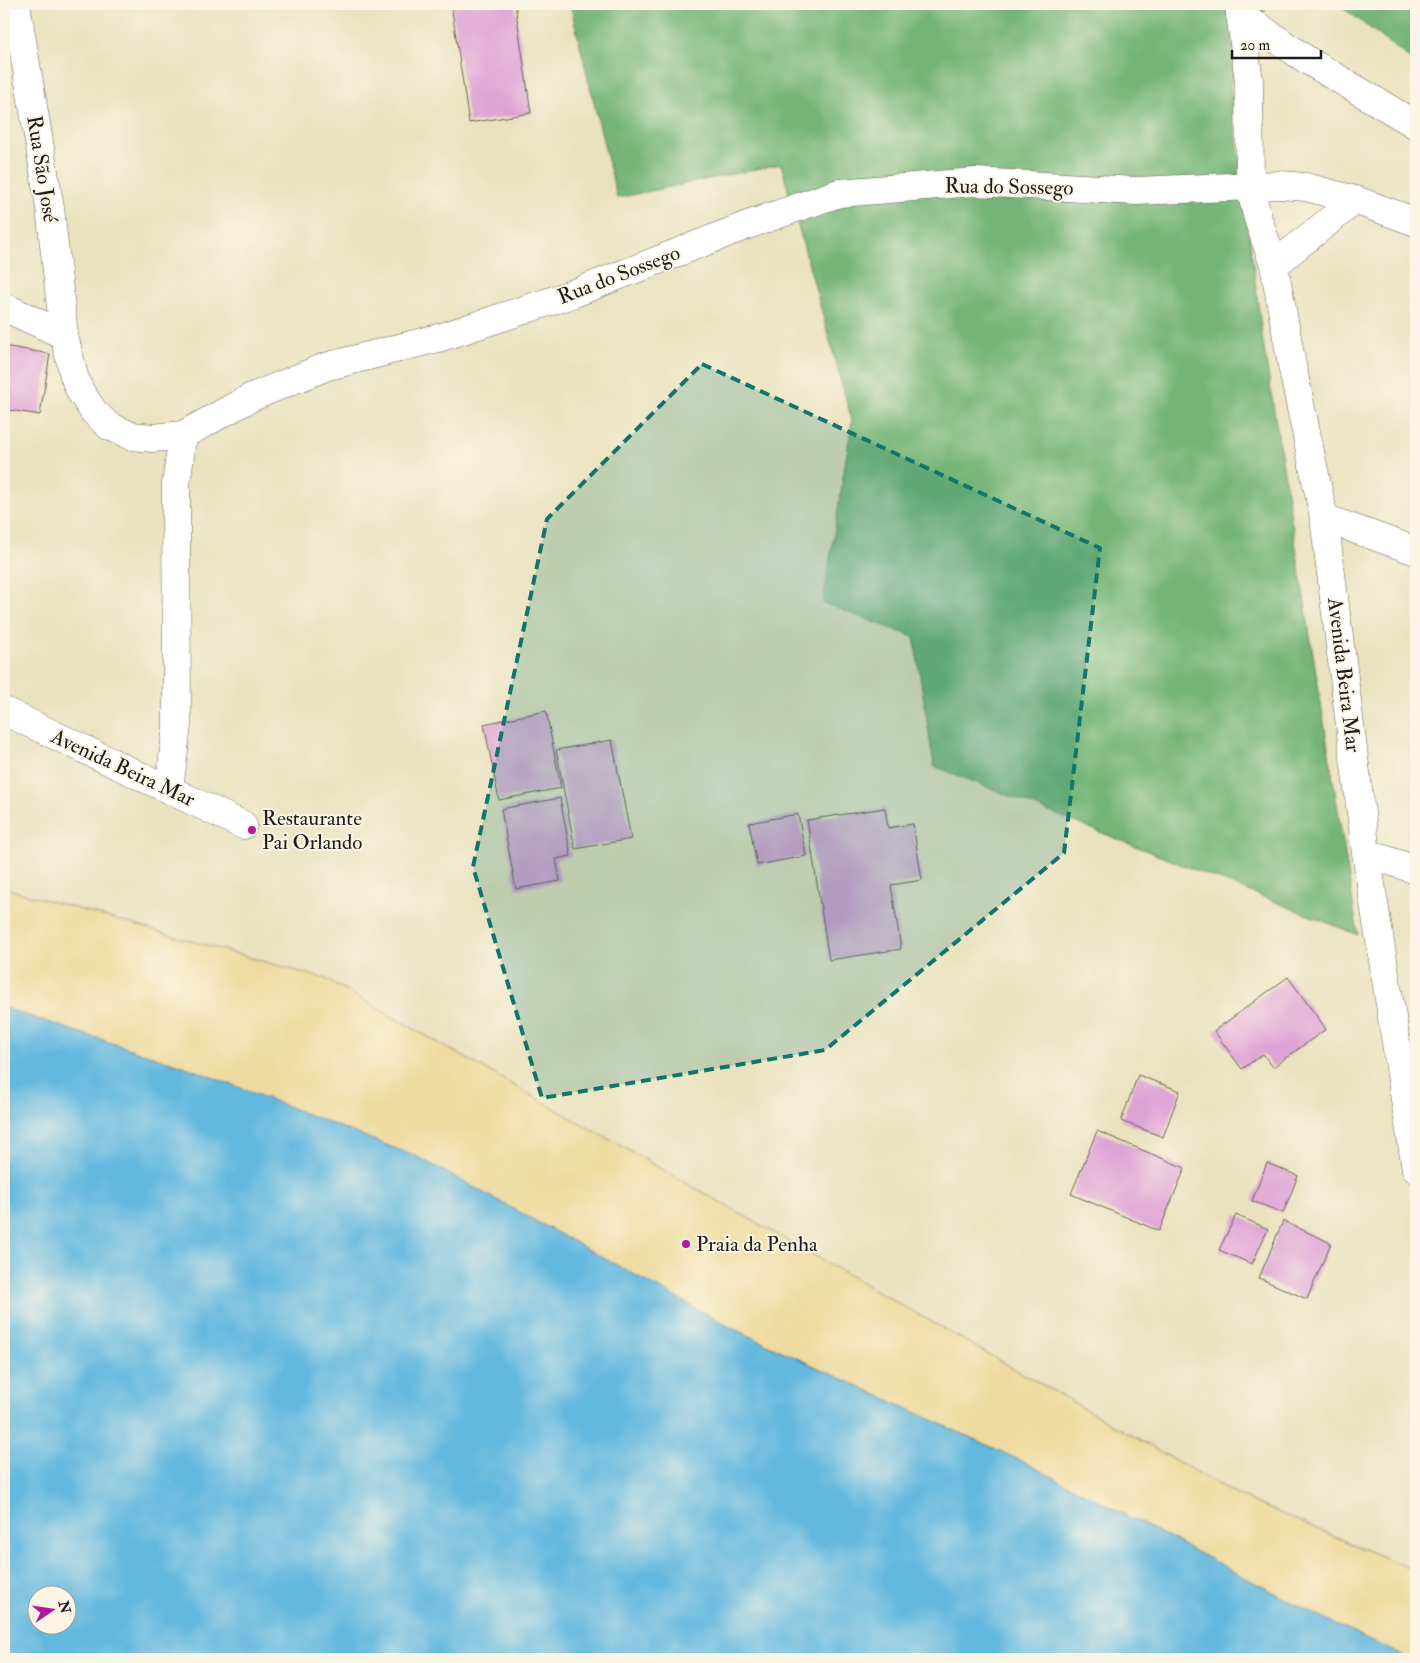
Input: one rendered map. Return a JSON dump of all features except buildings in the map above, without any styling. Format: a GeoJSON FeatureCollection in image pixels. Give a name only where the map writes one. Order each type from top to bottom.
{"type":"FeatureCollection","features":[{"type":"Feature","properties":{"kind":"street","name":"Rua São José"},"geometry":{"type":"LineString","coordinates":[[16,4],[50,208],[64,335]]}},
{"type":"Feature","properties":{"kind":"street"},"geometry":{"type":"LineString","coordinates":[[1239,9],[1307,60],[1416,125]]}},
{"type":"Feature","properties":{"kind":"street","name":"Avenida Beira Mar"},"geometry":{"type":"LineString","coordinates":[[1239,9],[1249,81],[1250,187],[1258,219],[1274,265],[1292,365],[1324,518],[1366,853],[1416,1169]]}},
{"type":"Feature","properties":{"kind":"street","name":"Rua do Sossego"},"geometry":{"type":"LineString","coordinates":[[64,335],[74,376],[80,391],[94,412],[109,426],[132,436],[153,438],[183,435],[252,397],[325,367],[442,337],[572,294],[745,226],[839,194],[975,182],[1136,191],[1280,185],[1306,187],[1355,200],[1416,222]]}},
{"type":"Feature","properties":{"kind":"street"},"geometry":{"type":"LineString","coordinates":[[1274,265],[1355,200]]}},
{"type":"Feature","properties":{"kind":"street"},"geometry":{"type":"LineString","coordinates":[[4,307],[64,335]]}},
{"type":"Feature","properties":{"kind":"street"},"geometry":{"type":"LineString","coordinates":[[169,790],[177,726],[176,484],[183,435]]}},
{"type":"Feature","properties":{"kind":"street"},"geometry":{"type":"LineString","coordinates":[[1324,518],[1416,551]]}},
{"type":"Feature","properties":{"kind":"street","name":"Avenida Beira Mar"},"geometry":{"type":"LineString","coordinates":[[4,711],[243,825]]}},
{"type":"Feature","properties":{"kind":"street"},"geometry":{"type":"LineString","coordinates":[[1366,853],[1416,870]]}},
{"type":"Feature","properties":{"kind":"highlighted area"},"geometry":{"type":"Polygon","coordinates":[[[702,364],[1100,548],[1064,853],[825,1050],[542,1098],[473,867],[547,519],[702,364]]]}},
{"type":"Feature","properties":{"kind":"green space"},"geometry":{"type":"Polygon","coordinates":[[[570,4],[1268,4],[1230,84],[1262,335],[1358,935],[934,766],[914,637],[823,603],[852,421],[781,164],[617,198],[570,4]]]}},
{"type":"Feature","properties":{"kind":"green space"},"geometry":{"type":"Polygon","coordinates":[[[1338,4],[1416,4],[1416,63],[1338,4]]]}},
{"type":"Feature","properties":{"kind":"sand","name":"Praia da Penha"},"geometry":{"type":"Polygon","coordinates":[[[4,888],[326,979],[1237,1495],[1416,1571],[1416,1659],[1410,1659],[1336,1625],[1028,1464],[736,1330],[189,1068],[4,1008],[4,888]]]}},
{"type":"Feature","properties":{"kind":"water"},"geometry":{"type":"Polygon","coordinates":[[[4,1008],[189,1068],[420,1158],[736,1330],[1028,1464],[1336,1625],[1410,1659],[4,1659],[4,1008]]]}},
{"type":"Feature","properties":{"kind":"place","name":"Restaurante Pai Orlando"},"geometry":{"type":"Point","coordinates":[252,830]}},
{"type":"Feature","properties":{"kind":"place","name":"Praia da Penha"},"geometry":{"type":"Point","coordinates":[686,1244]}}]}
